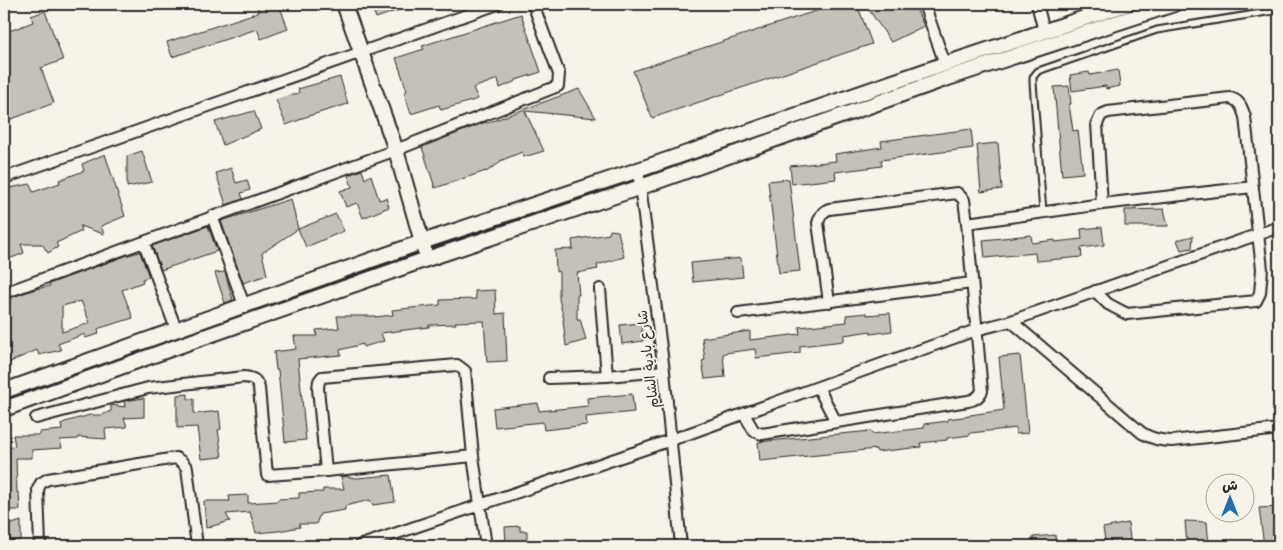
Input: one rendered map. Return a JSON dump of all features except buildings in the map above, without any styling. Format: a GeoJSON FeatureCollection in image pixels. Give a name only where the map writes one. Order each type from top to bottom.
{"type":"FeatureCollection","features":[{"type":"Feature","properties":{"kind":"street"},"geometry":{"type":"LineString","coordinates":[[344,4],[396,150],[427,259]]}},
{"type":"Feature","properties":{"kind":"street"},"geometry":{"type":"LineString","coordinates":[[4,178],[498,4]]}},
{"type":"Feature","properties":{"kind":"street"},"geometry":{"type":"LineString","coordinates":[[4,292],[144,243],[212,216],[396,150],[558,86],[559,74],[533,4]]}},
{"type":"Feature","properties":{"kind":"street"},"geometry":{"type":"LineString","coordinates":[[924,4],[945,64]]}},
{"type":"Feature","properties":{"kind":"street"},"geometry":{"type":"LineString","coordinates":[[1036,4],[1044,31]]}},
{"type":"Feature","properties":{"kind":"street"},"geometry":{"type":"LineString","coordinates":[[4,391],[422,242],[1127,4]]}},
{"type":"Feature","properties":{"kind":"street"},"geometry":{"type":"LineString","coordinates":[[4,409],[427,259],[641,187],[954,76],[1174,4]]}},
{"type":"Feature","properties":{"kind":"street"},"geometry":{"type":"LineString","coordinates":[[1096,292],[1108,304],[1127,314],[1256,301],[1260,293],[1262,270],[1245,116],[1242,107],[1235,99],[1224,98],[1108,112],[1101,115],[1097,124],[1102,204]]}},
{"type":"Feature","properties":{"kind":"street"},"geometry":{"type":"LineString","coordinates":[[800,114],[806,129]]}},
{"type":"Feature","properties":{"kind":"street","name":"شارع بادية الشام"},"geometry":{"type":"LineString","coordinates":[[638,170],[664,371],[682,546]]}},
{"type":"Feature","properties":{"kind":"street"},"geometry":{"type":"LineString","coordinates":[[967,223],[1102,204],[1253,187]]}},
{"type":"Feature","properties":{"kind":"street"},"geometry":{"type":"LineString","coordinates":[[744,414],[754,431],[762,434],[974,400],[982,391],[967,223],[964,200],[957,193],[953,192],[825,211],[820,216],[818,223],[829,302]]}},
{"type":"Feature","properties":{"kind":"street"},"geometry":{"type":"LineString","coordinates":[[212,216],[244,305]]}},
{"type":"Feature","properties":{"kind":"street"},"geometry":{"type":"LineString","coordinates":[[359,546],[671,440],[976,330],[1011,321],[1279,227]]}},
{"type":"Feature","properties":{"kind":"street"},"geometry":{"type":"LineString","coordinates":[[144,243],[176,330]]}},
{"type":"Feature","properties":{"kind":"street"},"geometry":{"type":"LineString","coordinates":[[738,314],[972,284]]}},
{"type":"Feature","properties":{"kind":"street"},"geometry":{"type":"LineString","coordinates":[[600,289],[607,376]]}},
{"type":"Feature","properties":{"kind":"street"},"geometry":{"type":"LineString","coordinates":[[1011,321],[1150,438],[1172,441],[1279,429]]}},
{"type":"Feature","properties":{"kind":"street"},"geometry":{"type":"LineString","coordinates":[[326,471],[318,388],[322,377],[457,365],[464,371],[473,456],[486,546]]}},
{"type":"Feature","properties":{"kind":"street"},"geometry":{"type":"LineString","coordinates":[[549,378],[607,376],[664,371]]}},
{"type":"Feature","properties":{"kind":"street"},"geometry":{"type":"LineString","coordinates":[[36,418],[148,388],[244,377],[252,378],[257,382],[259,388],[267,475],[473,456]]}},
{"type":"Feature","properties":{"kind":"street"},"geometry":{"type":"LineString","coordinates":[[818,387],[836,422]]}},
{"type":"Feature","properties":{"kind":"street"},"geometry":{"type":"LineString","coordinates":[[40,546],[38,489],[41,483],[48,479],[176,458],[187,468],[197,546]]}},
{"type":"Feature","properties":{"kind":"lane"},"geometry":{"type":"LineString","coordinates":[[1044,212],[1033,83],[1033,77],[1038,71],[1157,30],[1279,10]]}}]}
